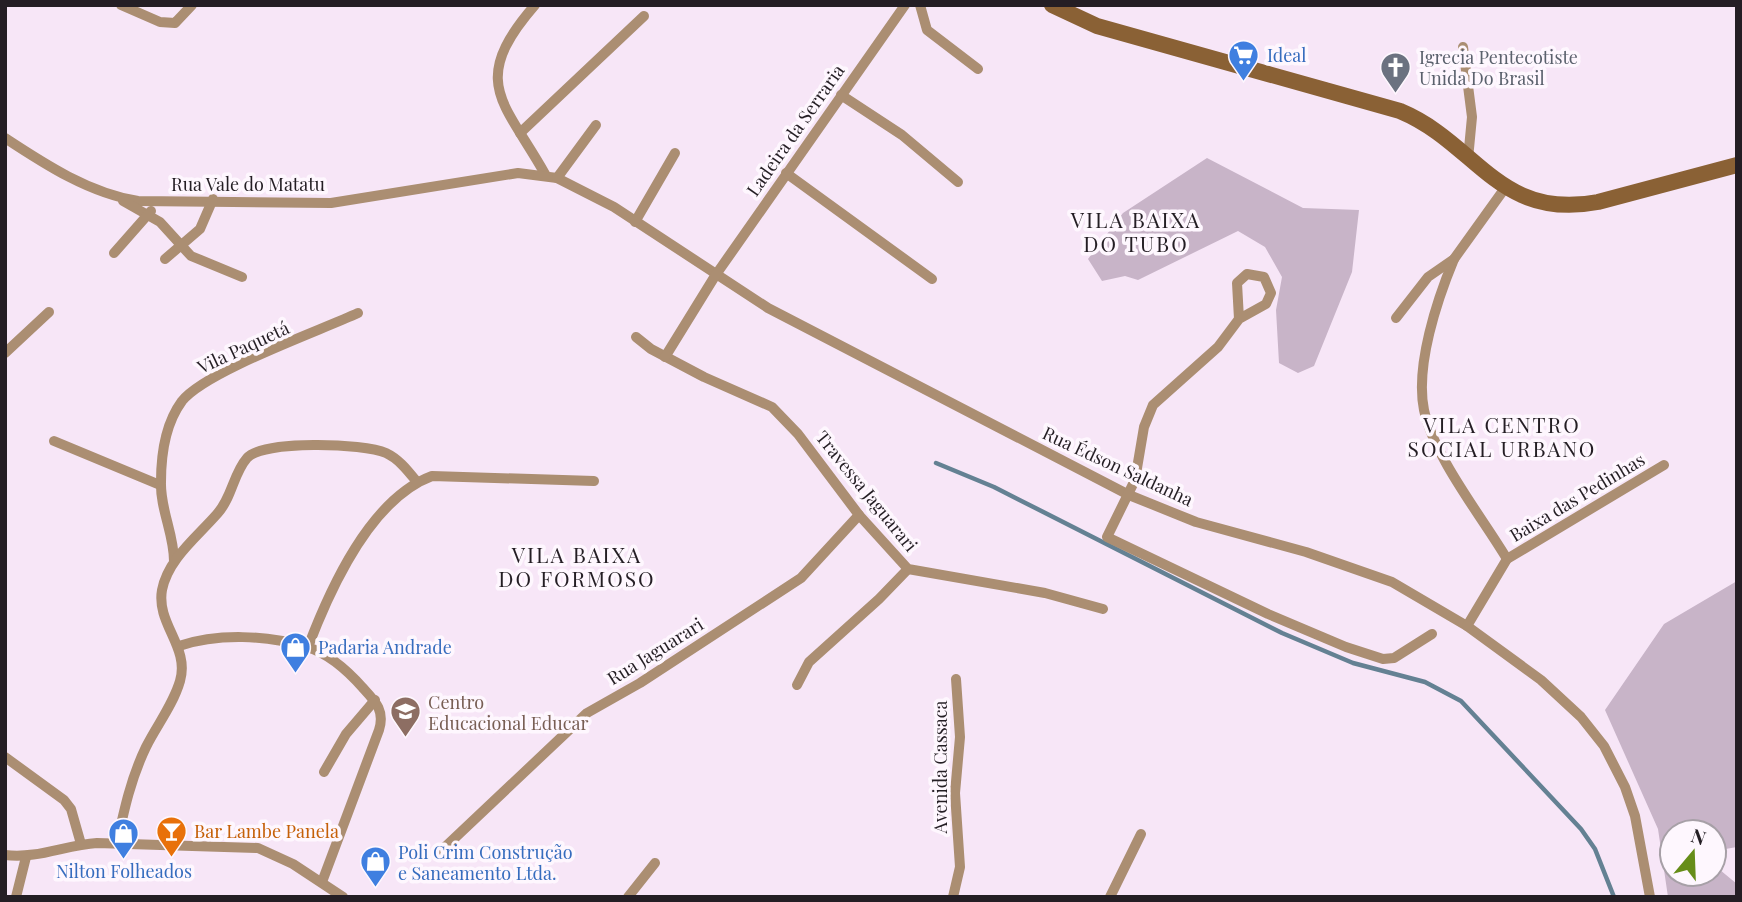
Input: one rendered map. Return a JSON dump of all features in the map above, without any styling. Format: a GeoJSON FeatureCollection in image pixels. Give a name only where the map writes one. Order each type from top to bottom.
{"type":"FeatureCollection","features":[{"type":"Feature","properties":{"kind":"street"},"geometry":{"type":"LineString","coordinates":[[121,5],[160,22],[181,20],[192,5]]}},
{"type":"Feature","properties":{"kind":"street"},"geometry":{"type":"LineString","coordinates":[[535,5],[509,39],[498,75],[499,100],[545,174]]}},
{"type":"Feature","properties":{"kind":"street","name":"Ladeira da Serraria"},"geometry":{"type":"LineString","coordinates":[[665,357],[715,276],[905,5]]}},
{"type":"Feature","properties":{"kind":"street"},"geometry":{"type":"LineString","coordinates":[[920,5],[928,30],[978,69]]}},
{"type":"Feature","properties":{"kind":"street"},"geometry":{"type":"LineString","coordinates":[[1052,5],[1097,26],[1400,111],[1434,130],[1505,188],[1538,202],[1576,206],[1737,165]]}},
{"type":"Feature","properties":{"kind":"street"},"geometry":{"type":"LineString","coordinates":[[520,132],[644,16]]}},
{"type":"Feature","properties":{"kind":"street"},"geometry":{"type":"LineString","coordinates":[[1464,47],[1472,117],[1468,159]]}},
{"type":"Feature","properties":{"kind":"street"},"geometry":{"type":"LineString","coordinates":[[841,96],[902,135],[958,182]]}},
{"type":"Feature","properties":{"kind":"street"},"geometry":{"type":"LineString","coordinates":[[557,178],[596,125]]}},
{"type":"Feature","properties":{"kind":"street","name":"Rua Vale do Matatu"},"geometry":{"type":"LineString","coordinates":[[5,138],[62,174],[117,198],[158,201],[331,202],[519,173],[545,174]]}},
{"type":"Feature","properties":{"kind":"street"},"geometry":{"type":"LineString","coordinates":[[635,222],[675,153]]}},
{"type":"Feature","properties":{"kind":"street"},"geometry":{"type":"LineString","coordinates":[[786,173],[932,279]]}},
{"type":"Feature","properties":{"kind":"street","name":"Rua Édson Saldanha"},"geometry":{"type":"LineString","coordinates":[[545,174],[593,195],[715,276],[918,387],[1129,495],[1196,522],[1306,552],[1392,582],[1467,626],[1541,680],[1581,717],[1604,746],[1626,787],[1635,816],[1650,897]]}},
{"type":"Feature","properties":{"kind":"street"},"geometry":{"type":"LineString","coordinates":[[1467,626],[1507,559],[1450,468],[1424,412],[1422,390],[1440,293],[1454,260],[1505,188]]}},
{"type":"Feature","properties":{"kind":"street"},"geometry":{"type":"LineString","coordinates":[[117,198],[160,222],[181,247],[201,262],[242,277]]}},
{"type":"Feature","properties":{"kind":"street"},"geometry":{"type":"LineString","coordinates":[[165,259],[181,247],[206,220],[213,200]]}},
{"type":"Feature","properties":{"kind":"street"},"geometry":{"type":"LineString","coordinates":[[114,253],[158,201]]}},
{"type":"Feature","properties":{"kind":"street"},"geometry":{"type":"LineString","coordinates":[[1396,318],[1429,277],[1454,260]]}},
{"type":"Feature","properties":{"kind":"street"},"geometry":{"type":"LineString","coordinates":[[5,353],[49,312]]}},
{"type":"Feature","properties":{"kind":"street","name":"Vila Paquetá"},"geometry":{"type":"LineString","coordinates":[[174,561],[172,529],[160,485],[169,423],[183,401],[196,388],[358,313]]}},
{"type":"Feature","properties":{"kind":"street"},"geometry":{"type":"LineString","coordinates":[[1239,319],[1218,347],[1153,405],[1146,416],[1138,469],[1129,495],[1107,537],[1268,614],[1346,647],[1383,659],[1395,658],[1432,634]]}},
{"type":"Feature","properties":{"kind":"street","name":"Travessa Jaguarari"},"geometry":{"type":"LineString","coordinates":[[636,337],[665,357],[772,407],[798,434],[859,515],[908,569],[1045,593],[1103,609]]}},
{"type":"Feature","properties":{"kind":"street"},"geometry":{"type":"LineString","coordinates":[[54,441],[160,485]]}},
{"type":"Feature","properties":{"kind":"street"},"geometry":{"type":"LineString","coordinates":[[117,843],[138,764],[180,683],[183,671],[179,646],[163,611],[165,580],[174,561],[220,511],[247,458],[260,450],[310,446],[372,448],[398,461],[417,482]]}},
{"type":"Feature","properties":{"kind":"street","name":"Baixa das Pedinhas"},"geometry":{"type":"LineString","coordinates":[[1507,559],[1664,465]]}},
{"type":"Feature","properties":{"kind":"street"},"geometry":{"type":"LineString","coordinates":[[308,647],[334,585],[357,548],[389,506],[417,482],[432,476],[594,481]]}},
{"type":"Feature","properties":{"kind":"street","name":"Rua Jaguarari"},"geometry":{"type":"LineString","coordinates":[[442,850],[587,713],[640,683],[801,578],[859,515]]}},
{"type":"Feature","properties":{"kind":"street"},"geometry":{"type":"LineString","coordinates":[[797,685],[809,662],[908,569]]}},
{"type":"Feature","properties":{"kind":"street"},"geometry":{"type":"LineString","coordinates":[[179,646],[218,637],[308,647],[345,668],[375,701],[383,720],[322,882]]}},
{"type":"Feature","properties":{"kind":"street","name":"Avenida Cassaca"},"geometry":{"type":"LineString","coordinates":[[953,897],[960,867],[955,793],[960,737],[956,679]]}},
{"type":"Feature","properties":{"kind":"street"},"geometry":{"type":"LineString","coordinates":[[324,772],[346,734],[375,701]]}},
{"type":"Feature","properties":{"kind":"street"},"geometry":{"type":"LineString","coordinates":[[5,757],[64,800],[71,809],[81,844]]}},
{"type":"Feature","properties":{"kind":"street"},"geometry":{"type":"LineString","coordinates":[[1110,897],[1141,834]]}},
{"type":"Feature","properties":{"kind":"street"},"geometry":{"type":"LineString","coordinates":[[5,855],[26,858],[81,844],[117,843],[258,848],[293,864],[343,897]]}},
{"type":"Feature","properties":{"kind":"street"},"geometry":{"type":"LineString","coordinates":[[16,897],[26,858]]}},
{"type":"Feature","properties":{"kind":"street"},"geometry":{"type":"LineString","coordinates":[[628,897],[655,863]]}},
{"type":"Feature","properties":{"kind":"shaded area"},"geometry":{"type":"Polygon","coordinates":[[[1207,158],[1303,208],[1359,210],[1352,272],[1314,366],[1298,373],[1279,363],[1276,310],[1282,277],[1265,247],[1238,231],[1138,280],[1125,276],[1102,281],[1088,259],[1123,213],[1207,158]]]}},
{"type":"Feature","properties":{"kind":"shaded area"},"geometry":{"type":"Polygon","coordinates":[[[1737,581],[1737,847],[1728,849],[1728,818],[1658,818],[1658,829],[1605,710],[1664,624],[1737,581]]]}},
{"type":"Feature","properties":{"kind":"shaded area"},"geometry":{"type":"Polygon","coordinates":[[[1728,877],[1737,884],[1737,897],[1668,897],[1667,888],[1728,888],[1728,877]]]}},
{"type":"Feature","properties":{"kind":"waterway"},"geometry":{"type":"LineString","coordinates":[[936,463],[994,487],[1282,633],[1353,663],[1425,682],[1461,701],[1581,829],[1595,849],[1614,897]]}},
{"type":"Feature","properties":{"kind":"place","name":"Ideal"},"geometry":{"type":"Point","coordinates":[1244,82]}},
{"type":"Feature","properties":{"kind":"place","name":"Igrecia Pentecotiste Unida Do Brasil"},"geometry":{"type":"Point","coordinates":[1396,94]}},
{"type":"Feature","properties":{"kind":"place","name":"Padaria Andrade"},"geometry":{"type":"Point","coordinates":[295,674]}},
{"type":"Feature","properties":{"kind":"place","name":"Centro Educacional Educar"},"geometry":{"type":"Point","coordinates":[405,739]}},
{"type":"Feature","properties":{"kind":"place","name":"Bar Lambe Panela"},"geometry":{"type":"Point","coordinates":[171,858]}},
{"type":"Feature","properties":{"kind":"place","name":"Nilton Folheados"},"geometry":{"type":"Point","coordinates":[124,860]}},
{"type":"Feature","properties":{"kind":"place","name":"Poli Crim Construção e Saneamento Ltda."},"geometry":{"type":"Point","coordinates":[375,889]}},
{"type":"Feature","properties":{"kind":"district","name":"VILA BAIXA DO TUBO"},"geometry":{"type":"Point","coordinates":[1136,231]}},
{"type":"Feature","properties":{"kind":"district","name":"VILA CENTRO SOCIAL URBANO"},"geometry":{"type":"Point","coordinates":[1502,436]}},
{"type":"Feature","properties":{"kind":"district","name":"VILA BAIXA DO FORMOSO"},"geometry":{"type":"Point","coordinates":[577,566]}}]}
